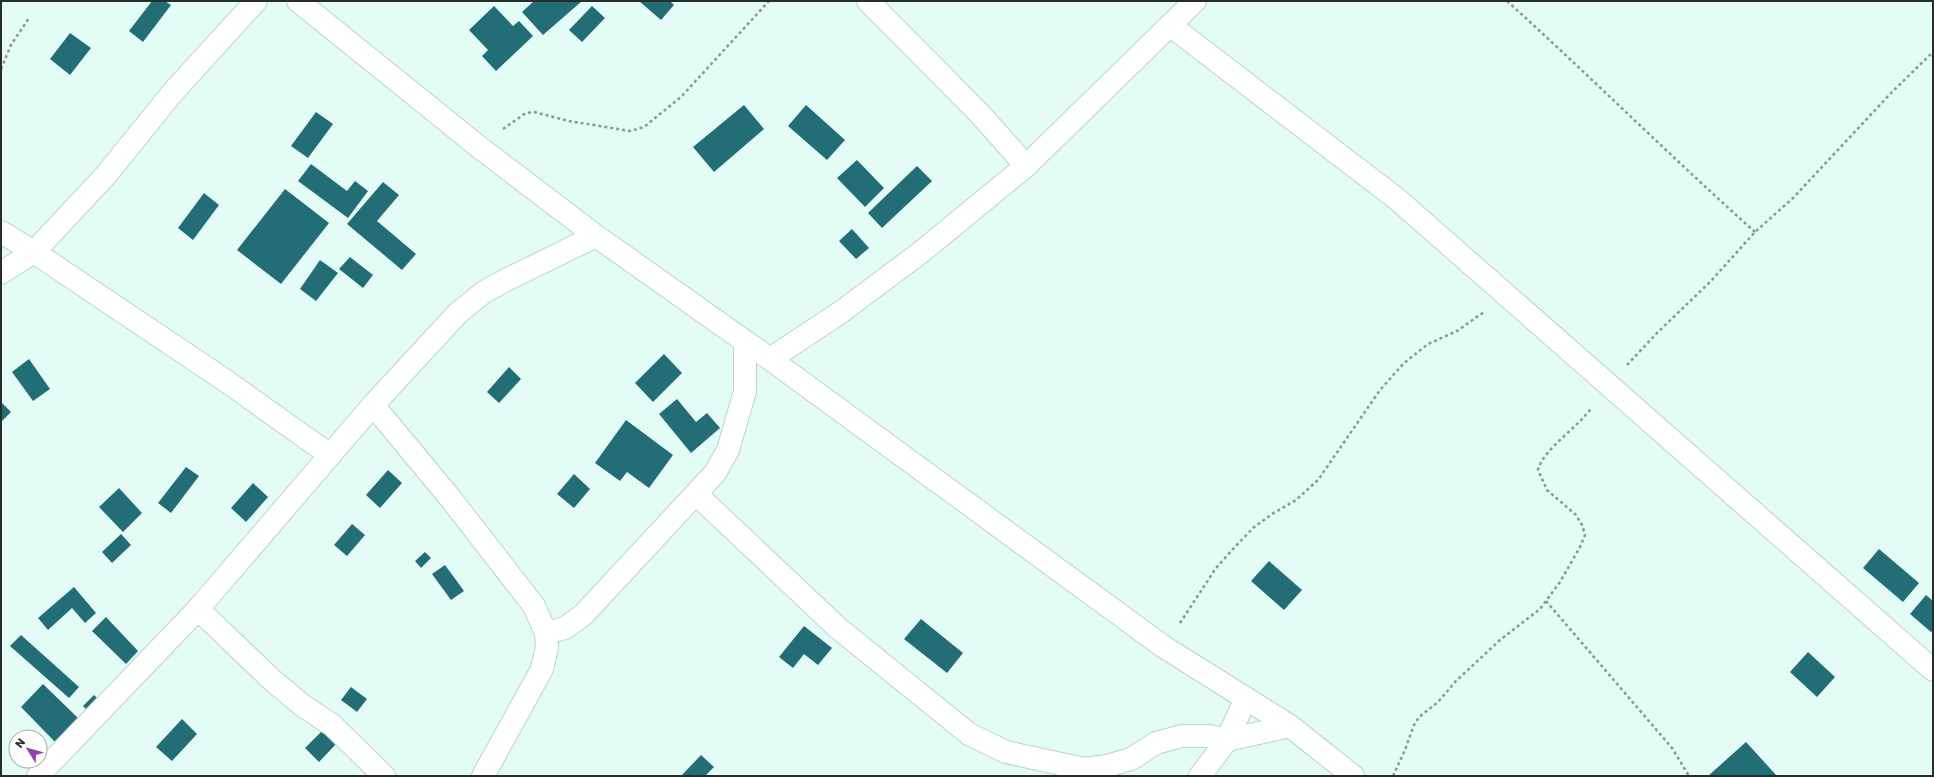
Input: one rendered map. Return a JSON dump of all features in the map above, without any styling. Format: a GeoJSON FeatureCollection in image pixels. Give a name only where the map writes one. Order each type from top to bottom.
{"type":"FeatureCollection","features":[{"type":"Feature","properties":{"kind":"street"},"geometry":{"type":"LineString","coordinates":[[1,273],[34,252],[106,175],[173,92],[256,1]]}},
{"type":"Feature","properties":{"kind":"street"},"geometry":{"type":"LineString","coordinates":[[298,1],[480,147],[596,236],[770,359],[1164,647],[1290,726],[1353,776]]}},
{"type":"Feature","properties":{"kind":"street"},"geometry":{"type":"LineString","coordinates":[[868,1],[980,114],[1026,166]]}},
{"type":"Feature","properties":{"kind":"street"},"geometry":{"type":"LineString","coordinates":[[770,359],[841,312],[920,253],[1026,166],[1195,1]]}},
{"type":"Feature","properties":{"kind":"street"},"geometry":{"type":"LineString","coordinates":[[1171,26],[1397,199],[1456,249],[1505,295],[1610,385],[1933,670]]}},
{"type":"Feature","properties":{"kind":"street"},"geometry":{"type":"LineString","coordinates":[[1,232],[34,252],[220,377],[330,455]]}},
{"type":"Feature","properties":{"kind":"street"},"geometry":{"type":"LineString","coordinates":[[38,776],[198,608],[373,405],[458,313],[484,292],[596,236]]}},
{"type":"Feature","properties":{"kind":"street"},"geometry":{"type":"LineString","coordinates":[[546,633],[565,628],[583,615],[715,473],[728,450],[744,391],[745,342]]}},
{"type":"Feature","properties":{"kind":"street"},"geometry":{"type":"LineString","coordinates":[[373,405],[451,499],[534,606],[546,633],[547,647],[542,669],[483,776]]}},
{"type":"Feature","properties":{"kind":"street"},"geometry":{"type":"LineString","coordinates":[[696,494],[838,628],[969,734],[1006,752],[1084,769],[1107,766],[1130,759],[1156,742],[1182,736],[1210,736],[1227,740],[1290,726]]}},
{"type":"Feature","properties":{"kind":"street"},"geometry":{"type":"LineString","coordinates":[[198,608],[271,679],[302,705],[337,729],[384,776]]}},
{"type":"Feature","properties":{"kind":"street"},"geometry":{"type":"LineString","coordinates":[[1200,776],[1227,740],[1246,698]]}},
{"type":"Feature","properties":{"kind":"path"},"geometry":{"type":"LineString","coordinates":[[480,147],[526,113],[534,112],[569,121],[630,131],[644,127],[681,97],[769,1]]}},
{"type":"Feature","properties":{"kind":"path"},"geometry":{"type":"LineString","coordinates":[[1507,1],[1588,74],[1692,176],[1755,232]]}},
{"type":"Feature","properties":{"kind":"path"},"geometry":{"type":"LineString","coordinates":[[1,69],[11,45],[29,18]]}},
{"type":"Feature","properties":{"kind":"path"},"geometry":{"type":"LineString","coordinates":[[1393,776],[1414,725],[1419,717],[1438,702],[1456,681],[1500,640],[1540,609],[1577,552],[1585,535],[1582,525],[1576,516],[1547,490],[1539,475],[1542,459],[1577,425],[1637,353],[1711,281],[1755,232],[1793,198],[1892,92],[1933,52]]}},
{"type":"Feature","properties":{"kind":"path"},"geometry":{"type":"LineString","coordinates":[[1164,647],[1216,568],[1253,528],[1272,514],[1296,500],[1318,480],[1380,390],[1404,363],[1428,344],[1468,325],[1505,295]]}},
{"type":"Feature","properties":{"kind":"path"},"geometry":{"type":"LineString","coordinates":[[1546,601],[1672,748],[1689,776]]}},
{"type":"Feature","properties":{"kind":"building"},"geometry":{"type":"Polygon","coordinates":[[[152,1],[165,1],[171,5],[143,42],[129,31],[152,1]]]}},
{"type":"Feature","properties":{"kind":"building"},"geometry":{"type":"Polygon","coordinates":[[[534,1],[582,1],[543,35],[522,12],[534,1]]]}},
{"type":"Feature","properties":{"kind":"building"},"geometry":{"type":"Polygon","coordinates":[[[639,1],[670,1],[674,5],[661,20],[639,1]]]}},
{"type":"Feature","properties":{"kind":"building"},"geometry":{"type":"Polygon","coordinates":[[[494,6],[513,26],[519,21],[533,36],[496,71],[482,56],[488,50],[469,30],[494,6]]]}},
{"type":"Feature","properties":{"kind":"building"},"geometry":{"type":"Polygon","coordinates":[[[592,6],[605,18],[582,42],[569,30],[592,6]]]}},
{"type":"Feature","properties":{"kind":"building"},"geometry":{"type":"Polygon","coordinates":[[[70,33],[91,48],[70,75],[50,59],[70,33]]]}},
{"type":"Feature","properties":{"kind":"building"},"geometry":{"type":"Polygon","coordinates":[[[744,105],[764,129],[714,172],[693,147],[744,105]]]}},
{"type":"Feature","properties":{"kind":"building"},"geometry":{"type":"Polygon","coordinates":[[[806,105],[845,140],[827,160],[788,126],[806,105]]]}},
{"type":"Feature","properties":{"kind":"building"},"geometry":{"type":"Polygon","coordinates":[[[316,112],[333,124],[308,158],[291,146],[316,112]]]}},
{"type":"Feature","properties":{"kind":"building"},"geometry":{"type":"Polygon","coordinates":[[[857,160],[884,188],[865,207],[837,178],[857,160]]]}},
{"type":"Feature","properties":{"kind":"building"},"geometry":{"type":"Polygon","coordinates":[[[311,164],[347,191],[355,181],[368,191],[348,218],[298,181],[311,164]]]}},
{"type":"Feature","properties":{"kind":"building"},"geometry":{"type":"Polygon","coordinates":[[[917,166],[932,181],[882,228],[868,213],[917,166]]]}},
{"type":"Feature","properties":{"kind":"building"},"geometry":{"type":"Polygon","coordinates":[[[383,182],[399,195],[377,221],[416,254],[402,270],[347,224],[383,182]]]}},
{"type":"Feature","properties":{"kind":"building"},"geometry":{"type":"Polygon","coordinates":[[[285,189],[329,223],[281,284],[237,250],[285,189]]]}},
{"type":"Feature","properties":{"kind":"building"},"geometry":{"type":"Polygon","coordinates":[[[204,193],[219,205],[193,240],[178,228],[204,193]]]}},
{"type":"Feature","properties":{"kind":"building"},"geometry":{"type":"Polygon","coordinates":[[[852,229],[869,248],[856,259],[839,241],[852,229]]]}},
{"type":"Feature","properties":{"kind":"building"},"geometry":{"type":"Polygon","coordinates":[[[350,257],[373,275],[363,288],[339,269],[350,257]]]}},
{"type":"Feature","properties":{"kind":"building"},"geometry":{"type":"Polygon","coordinates":[[[320,260],[338,273],[316,301],[300,289],[320,260]]]}},
{"type":"Feature","properties":{"kind":"building"},"geometry":{"type":"Polygon","coordinates":[[[664,354],[682,373],[653,402],[635,383],[664,354]]]}},
{"type":"Feature","properties":{"kind":"building"},"geometry":{"type":"Polygon","coordinates":[[[29,359],[50,389],[33,401],[12,372],[29,359]]]}},
{"type":"Feature","properties":{"kind":"building"},"geometry":{"type":"Polygon","coordinates":[[[509,367],[521,379],[499,403],[487,392],[509,367]]]}},
{"type":"Feature","properties":{"kind":"building"},"geometry":{"type":"Polygon","coordinates":[[[677,399],[696,422],[707,413],[720,428],[691,453],[659,414],[677,399]]]}},
{"type":"Feature","properties":{"kind":"building"},"geometry":{"type":"Polygon","coordinates":[[[1,402],[11,412],[1,422],[1,402]]]}},
{"type":"Feature","properties":{"kind":"building"},"geometry":{"type":"Polygon","coordinates":[[[626,420],[673,455],[649,488],[627,472],[620,481],[595,463],[626,420]]]}},
{"type":"Feature","properties":{"kind":"building"},"geometry":{"type":"Polygon","coordinates":[[[186,467],[199,476],[171,513],[158,503],[186,467]]]}},
{"type":"Feature","properties":{"kind":"building"},"geometry":{"type":"Polygon","coordinates":[[[388,470],[402,483],[380,508],[366,495],[388,470]]]}},
{"type":"Feature","properties":{"kind":"building"},"geometry":{"type":"Polygon","coordinates":[[[574,474],[590,489],[574,508],[557,494],[574,474]]]}},
{"type":"Feature","properties":{"kind":"building"},"geometry":{"type":"Polygon","coordinates":[[[253,483],[268,497],[246,522],[231,508],[253,483]]]}},
{"type":"Feature","properties":{"kind":"building"},"geometry":{"type":"Polygon","coordinates":[[[119,488],[142,513],[123,532],[99,507],[119,488]]]}},
{"type":"Feature","properties":{"kind":"building"},"geometry":{"type":"Polygon","coordinates":[[[352,524],[365,535],[347,556],[334,545],[352,524]]]}},
{"type":"Feature","properties":{"kind":"building"},"geometry":{"type":"Polygon","coordinates":[[[121,534],[131,545],[112,563],[102,552],[121,534]]]}},
{"type":"Feature","properties":{"kind":"building"},"geometry":{"type":"Polygon","coordinates":[[[1879,549],[1919,583],[1903,602],[1863,568],[1879,549]]]}},
{"type":"Feature","properties":{"kind":"building"},"geometry":{"type":"Polygon","coordinates":[[[425,552],[431,558],[421,568],[415,561],[425,552]]]}},
{"type":"Feature","properties":{"kind":"building"},"geometry":{"type":"Polygon","coordinates":[[[1269,561],[1302,590],[1284,610],[1251,581],[1269,561]]]}},
{"type":"Feature","properties":{"kind":"building"},"geometry":{"type":"Polygon","coordinates":[[[445,565],[464,591],[451,600],[432,574],[445,565]]]}},
{"type":"Feature","properties":{"kind":"building"},"geometry":{"type":"Polygon","coordinates":[[[74,587],[96,613],[85,623],[72,608],[48,630],[38,618],[74,587]]]}},
{"type":"Feature","properties":{"kind":"building"},"geometry":{"type":"Polygon","coordinates":[[[1926,595],[1933,601],[1933,630],[1931,632],[1910,614],[1926,595]]]}},
{"type":"Feature","properties":{"kind":"building"},"geometry":{"type":"Polygon","coordinates":[[[106,617],[138,651],[126,664],[92,631],[106,617]]]}},
{"type":"Feature","properties":{"kind":"building"},"geometry":{"type":"Polygon","coordinates":[[[921,619],[963,653],[947,673],[904,639],[921,619]]]}},
{"type":"Feature","properties":{"kind":"building"},"geometry":{"type":"Polygon","coordinates":[[[804,626],[832,648],[818,665],[804,654],[793,668],[779,657],[804,626]]]}},
{"type":"Feature","properties":{"kind":"building"},"geometry":{"type":"Polygon","coordinates":[[[21,635],[79,687],[69,698],[10,646],[21,635]]]}},
{"type":"Feature","properties":{"kind":"building"},"geometry":{"type":"Polygon","coordinates":[[[1808,652],[1835,677],[1817,697],[1790,672],[1808,652]]]}},
{"type":"Feature","properties":{"kind":"building"},"geometry":{"type":"Polygon","coordinates":[[[43,684],[80,720],[57,744],[48,735],[48,729],[42,729],[21,707],[43,684]]]}},
{"type":"Feature","properties":{"kind":"building"},"geometry":{"type":"Polygon","coordinates":[[[351,687],[367,699],[357,712],[341,700],[351,687]]]}},
{"type":"Feature","properties":{"kind":"building"},"geometry":{"type":"Polygon","coordinates":[[[94,695],[103,704],[92,715],[83,706],[94,695]]]}},
{"type":"Feature","properties":{"kind":"building"},"geometry":{"type":"Polygon","coordinates":[[[182,719],[197,734],[172,761],[156,747],[182,719]]]}},
{"type":"Feature","properties":{"kind":"building"},"geometry":{"type":"Polygon","coordinates":[[[324,729],[337,743],[319,762],[305,748],[324,729]]]}},
{"type":"Feature","properties":{"kind":"building"},"geometry":{"type":"Polygon","coordinates":[[[1746,742],[1777,776],[1708,776],[1746,742]]]}},
{"type":"Feature","properties":{"kind":"building"},"geometry":{"type":"Polygon","coordinates":[[[701,755],[714,767],[705,776],[681,776],[701,755]]]}}]}
